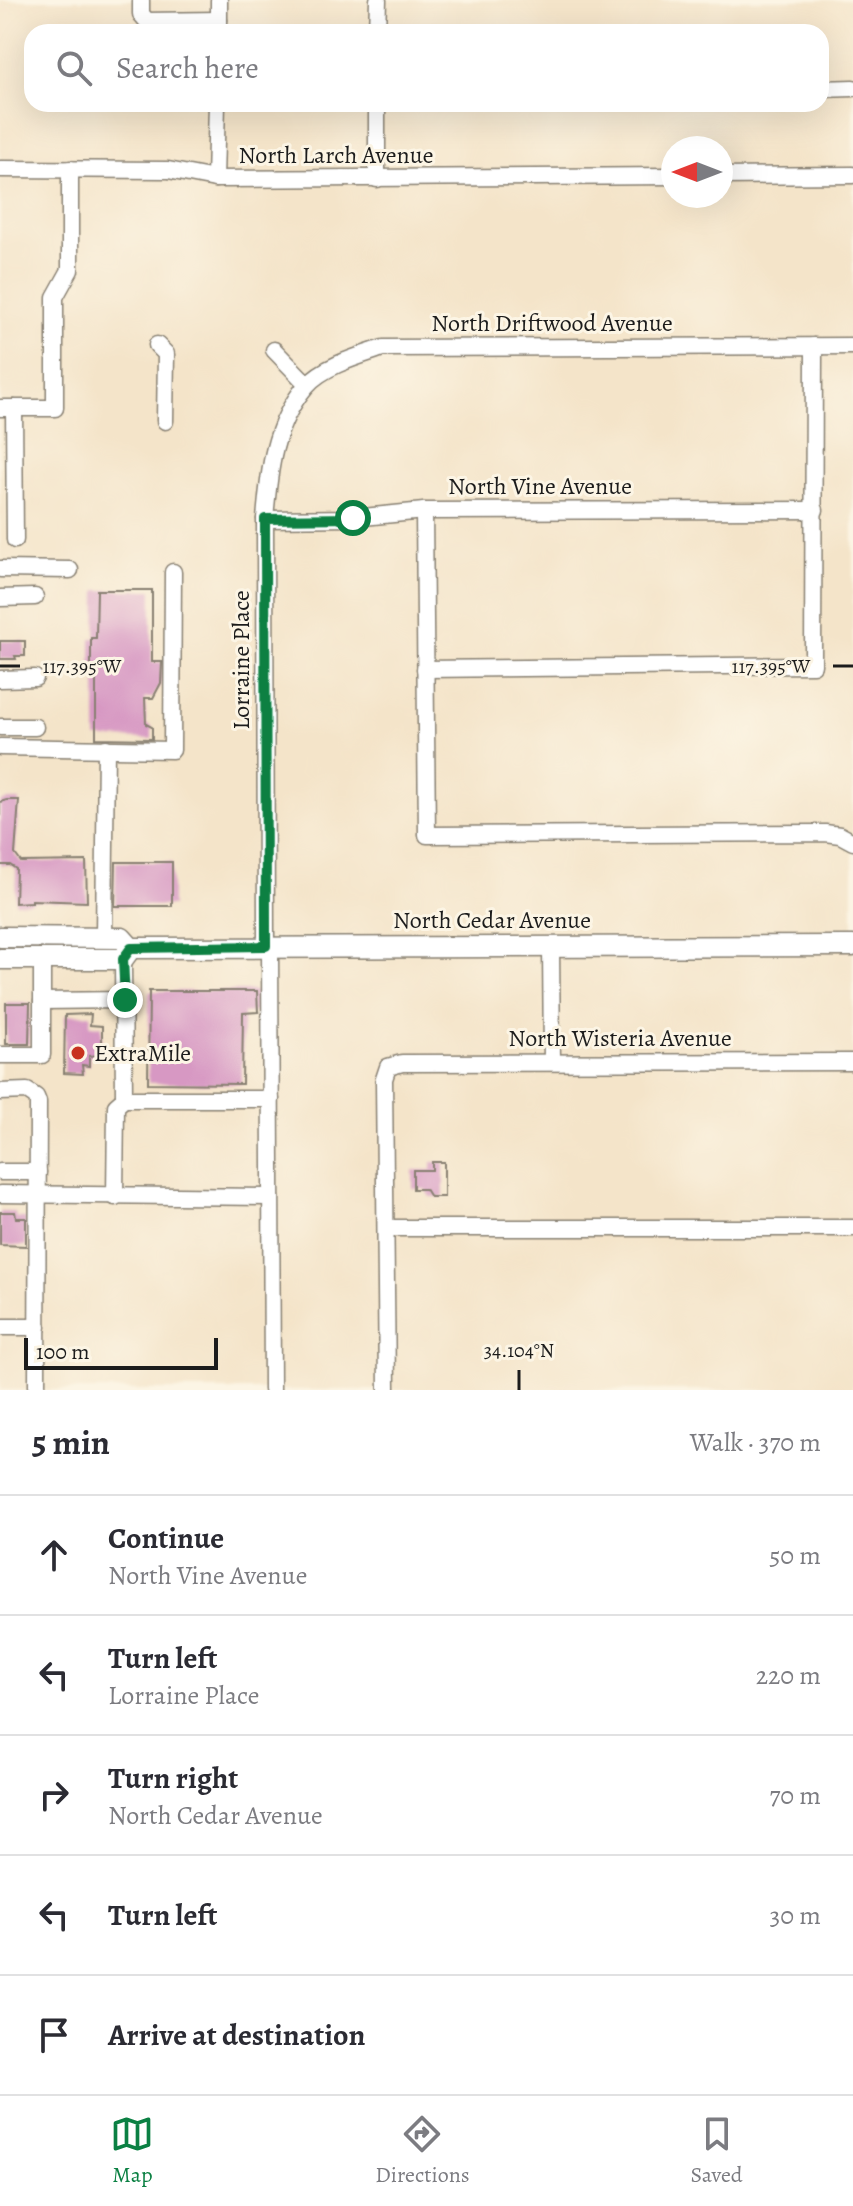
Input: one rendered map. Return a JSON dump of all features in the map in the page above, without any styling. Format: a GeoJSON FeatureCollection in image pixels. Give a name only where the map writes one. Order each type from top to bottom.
{"type":"FeatureCollection","features":[{"type":"Feature","properties":{"kind":"main road","name":"North Cedar Avenue"},"geometry":{"type":"LineString","coordinates":[[0,937],[122,938],[127,953]]}},
{"type":"Feature","properties":{"kind":"main road","name":"North Cedar Avenue"},"geometry":{"type":"LineString","coordinates":[[0,959],[268,946],[853,946]]}},
{"type":"Feature","properties":{"kind":"street"},"geometry":{"type":"LineString","coordinates":[[141,0],[141,14],[147,21],[190,24]]}},
{"type":"Feature","properties":{"kind":"street"},"geometry":{"type":"LineString","coordinates":[[219,0],[219,24]]}},
{"type":"Feature","properties":{"kind":"street"},"geometry":{"type":"LineString","coordinates":[[377,24],[378,0]]}},
{"type":"Feature","properties":{"kind":"street"},"geometry":{"type":"LineString","coordinates":[[829,89],[853,88]]}},
{"type":"Feature","properties":{"kind":"street"},"geometry":{"type":"LineString","coordinates":[[215,179],[217,112]]}},
{"type":"Feature","properties":{"kind":"street"},"geometry":{"type":"LineString","coordinates":[[377,112],[377,179]]}},
{"type":"Feature","properties":{"kind":"street","name":"North Larch Avenue"},"geometry":{"type":"LineString","coordinates":[[0,169],[168,170],[215,179],[661,176]]}},
{"type":"Feature","properties":{"kind":"street"},"geometry":{"type":"LineString","coordinates":[[15,540],[7,408],[55,408],[55,297],[70,270],[70,169]]}},
{"type":"Feature","properties":{"kind":"street"},"geometry":{"type":"LineString","coordinates":[[733,176],[853,175]]}},
{"type":"Feature","properties":{"kind":"street"},"geometry":{"type":"LineString","coordinates":[[157,345],[166,354],[165,421]]}},
{"type":"Feature","properties":{"kind":"street"},"geometry":{"type":"LineString","coordinates":[[425,669],[813,665],[814,346]]}},
{"type":"Feature","properties":{"kind":"street","name":"North Driftwood Avenue"},"geometry":{"type":"LineString","coordinates":[[307,384],[344,361],[383,348],[853,346]]}},
{"type":"Feature","properties":{"kind":"street"},"geometry":{"type":"LineString","coordinates":[[274,350],[307,384]]}},
{"type":"Feature","properties":{"kind":"street","name":"Lorraine Place"},"geometry":{"type":"LineString","coordinates":[[272,1390],[265,519],[270,461],[281,426],[307,384]]}},
{"type":"Feature","properties":{"kind":"street","name":"North Vine Avenue"},"geometry":{"type":"LineString","coordinates":[[265,519],[353,518],[424,511],[815,510]]}},
{"type":"Feature","properties":{"kind":"street"},"geometry":{"type":"LineString","coordinates":[[424,511],[427,835],[825,833],[840,835],[853,842]]}},
{"type":"Feature","properties":{"kind":"street"},"geometry":{"type":"LineString","coordinates":[[0,569],[70,570]]}},
{"type":"Feature","properties":{"kind":"street"},"geometry":{"type":"LineString","coordinates":[[0,747],[172,750],[173,572]]}},
{"type":"Feature","properties":{"kind":"street"},"geometry":{"type":"LineString","coordinates":[[0,598],[35,597]]}},
{"type":"Feature","properties":{"kind":"street"},"geometry":{"type":"LineString","coordinates":[[0,668],[35,672],[0,679]]}},
{"type":"Feature","properties":{"kind":"street"},"geometry":{"type":"LineString","coordinates":[[0,727],[35,727]]}},
{"type":"Feature","properties":{"kind":"street"},"geometry":{"type":"LineString","coordinates":[[104,938],[106,748]]}},
{"type":"Feature","properties":{"kind":"street"},"geometry":{"type":"LineString","coordinates":[[551,947],[552,1062]]}},
{"type":"Feature","properties":{"kind":"street"},"geometry":{"type":"LineString","coordinates":[[124,1099],[127,953]]}},
{"type":"Feature","properties":{"kind":"street"},"geometry":{"type":"LineString","coordinates":[[0,1055],[42,1055],[42,959]]}},
{"type":"Feature","properties":{"kind":"street"},"geometry":{"type":"LineString","coordinates":[[42,1001],[125,1000]]}},
{"type":"Feature","properties":{"kind":"street","name":"North Wisteria Avenue"},"geometry":{"type":"LineString","coordinates":[[388,1228],[384,1079],[388,1067],[402,1063],[853,1062]]}},
{"type":"Feature","properties":{"kind":"street"},"geometry":{"type":"LineString","coordinates":[[0,1092],[27,1091],[38,1102],[37,1390]]}},
{"type":"Feature","properties":{"kind":"street"},"geometry":{"type":"LineString","coordinates":[[115,1197],[116,1106],[124,1099],[271,1099]]}},
{"type":"Feature","properties":{"kind":"street"},"geometry":{"type":"LineString","coordinates":[[0,1172],[38,1172]]}},
{"type":"Feature","properties":{"kind":"street"},"geometry":{"type":"LineString","coordinates":[[0,1194],[271,1197]]}},
{"type":"Feature","properties":{"kind":"street"},"geometry":{"type":"LineString","coordinates":[[387,1390],[388,1228],[853,1228]]}},
{"type":"Feature","properties":{"kind":"street"},"geometry":{"type":"LineString","coordinates":[[0,1327],[38,1327]]}},
{"type":"Feature","properties":{"kind":"building"},"geometry":{"type":"Polygon","coordinates":[[[97,590],[152,590],[152,662],[162,662],[161,683],[153,698],[145,698],[146,724],[152,727],[152,739],[96,738],[96,667],[91,667],[91,638],[96,638],[97,590]]]}},
{"type":"Feature","properties":{"kind":"building"},"geometry":{"type":"Polygon","coordinates":[[[0,641],[25,641],[25,656],[0,659],[0,641]]]}},
{"type":"Feature","properties":{"kind":"building"},"geometry":{"type":"Polygon","coordinates":[[[19,800],[15,854],[21,862],[86,861],[87,902],[32,900],[15,903],[16,869],[10,865],[0,865],[0,802],[19,800]]]}},
{"type":"Feature","properties":{"kind":"building"},"geometry":{"type":"Polygon","coordinates":[[[116,862],[172,862],[172,906],[115,906],[116,862]]]}},
{"type":"Feature","properties":{"kind":"building"},"geometry":{"type":"Polygon","coordinates":[[[149,991],[257,991],[258,1012],[243,1013],[242,1084],[148,1083],[149,991]]]}},
{"type":"Feature","properties":{"kind":"building"},"geometry":{"type":"Polygon","coordinates":[[[6,1003],[30,1003],[29,1044],[6,1044],[6,1003]]]}},
{"type":"Feature","properties":{"kind":"building"},"geometry":{"type":"Polygon","coordinates":[[[91,1014],[90,1025],[102,1026],[102,1055],[89,1056],[89,1066],[82,1065],[83,1074],[64,1073],[65,1015],[91,1014]]]}},
{"type":"Feature","properties":{"kind":"building"},"geometry":{"type":"Polygon","coordinates":[[[432,1162],[444,1162],[444,1197],[430,1197],[425,1189],[413,1189],[413,1170],[432,1170],[432,1162]]]}},
{"type":"Feature","properties":{"kind":"building"},"geometry":{"type":"Polygon","coordinates":[[[0,1212],[15,1212],[16,1218],[26,1218],[26,1246],[0,1245],[0,1212]]]}},
{"type":"Feature","properties":{"kind":"place","name":"ExtraMile"},"geometry":{"type":"Point","coordinates":[78,1053]}},
{"type":"Feature","properties":{"kind":"route"},"geometry":{"type":"LineString","coordinates":[[125,1000],[123,959],[131,948],[266,946],[265,519],[353,518]]}}]}
